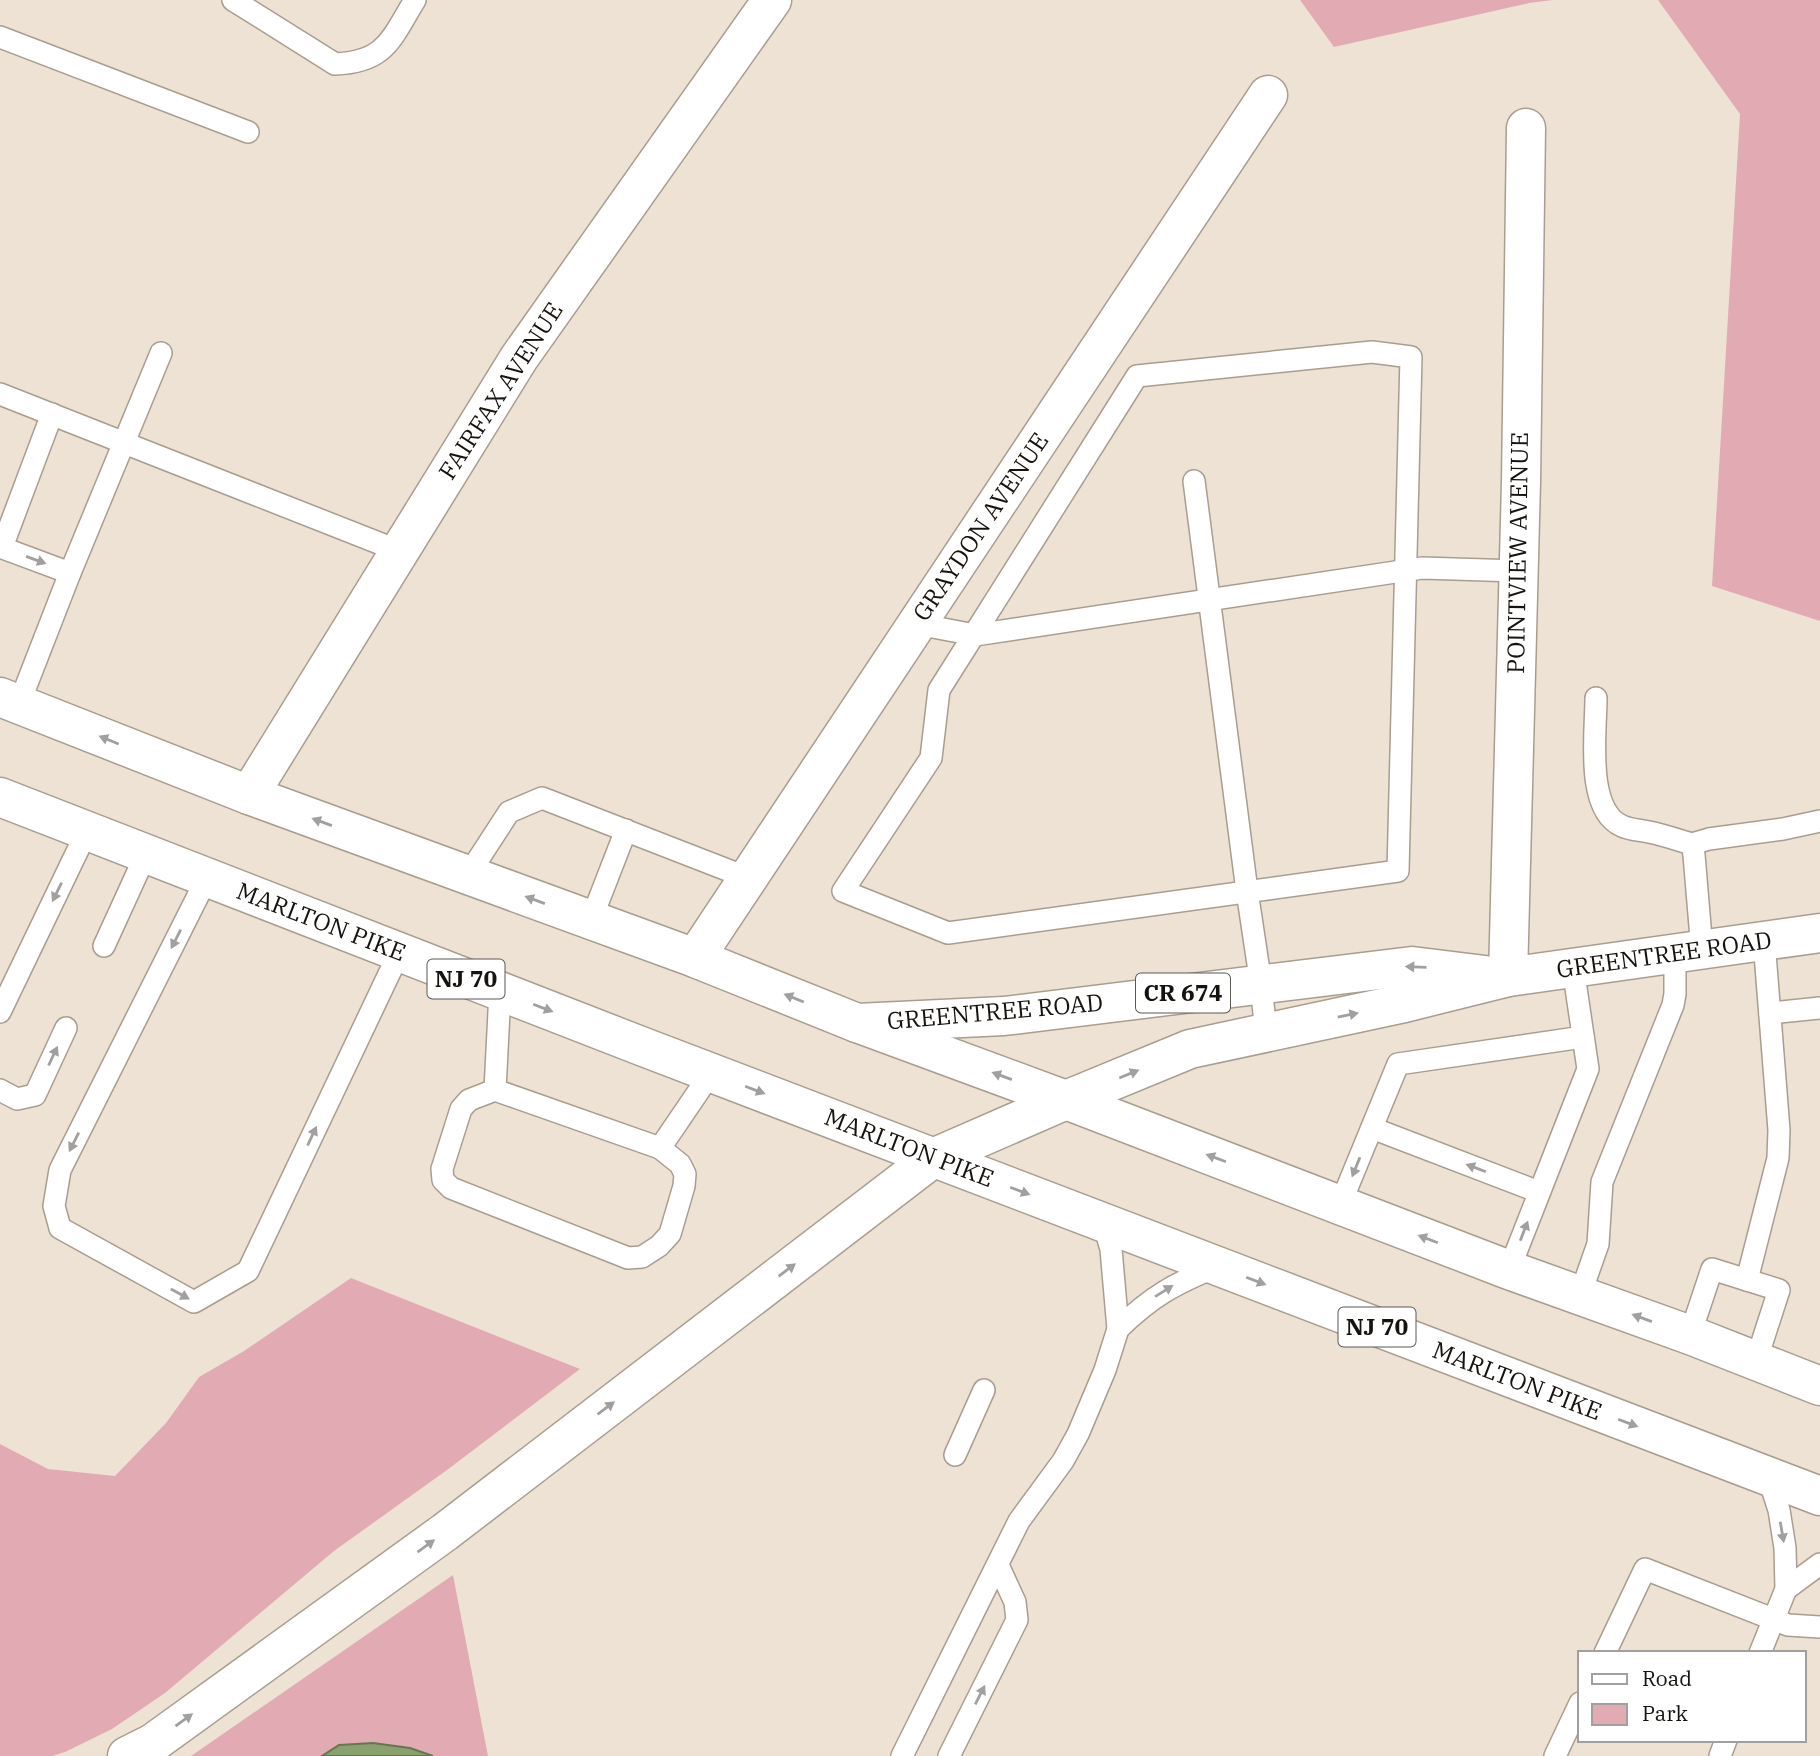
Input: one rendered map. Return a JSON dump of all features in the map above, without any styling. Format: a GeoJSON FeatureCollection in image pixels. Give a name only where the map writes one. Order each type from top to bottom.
{"type":"FeatureCollection","features":[{"type":"Feature","properties":{"kind":"main road","name":"FAIRFAX AVENUE"},"geometry":{"type":"LineString","coordinates":[[249,795],[519,358],[772,0]]}},
{"type":"Feature","properties":{"kind":"main road","name":"GRAYDON AVENUE"},"geometry":{"type":"LineString","coordinates":[[695,958],[1268,95]]}},
{"type":"Feature","properties":{"kind":"main road","name":"POINTVIEW AVENUE"},"geometry":{"type":"LineString","coordinates":[[1508,978],[1526,128]]}},
{"type":"Feature","properties":{"kind":"main road"},"geometry":{"type":"LineString","coordinates":[[10,701],[249,795],[695,958],[857,1023],[1820,1386]]}},
{"type":"Feature","properties":{"kind":"main road","name":"MARLTON PIKE"},"geometry":{"type":"LineString","coordinates":[[0,797],[500,992],[1820,1496]]}},
{"type":"Feature","properties":{"kind":"main road","name":"GREENTREE ROAD"},"geometry":{"type":"LineString","coordinates":[[127,1756],[153,1743],[445,1532],[933,1158],[1190,1049],[1508,978],[1820,933]]}},
{"type":"Feature","properties":{"kind":"main road","name":"GREENTREE ROAD"},"geometry":{"type":"LineString","coordinates":[[857,1023],[1004,1016],[1412,966],[1508,978]]}},
{"type":"Feature","properties":{"kind":"lane"},"geometry":{"type":"LineString","coordinates":[[233,0],[335,64],[354,63],[376,55],[391,40],[415,0]]}},
{"type":"Feature","properties":{"kind":"lane"},"geometry":{"type":"LineString","coordinates":[[0,37],[248,132]]}},
{"type":"Feature","properties":{"kind":"lane"},"geometry":{"type":"LineString","coordinates":[[1372,352],[1411,357],[1398,871],[948,933],[843,891],[931,758],[939,690],[975,635],[1137,376],[1372,352]]}},
{"type":"Feature","properties":{"kind":"lane"},"geometry":{"type":"LineString","coordinates":[[10,701],[70,573],[161,353]]}},
{"type":"Feature","properties":{"kind":"lane"},"geometry":{"type":"LineString","coordinates":[[0,394],[400,551]]}},
{"type":"Feature","properties":{"kind":"lane"},"geometry":{"type":"LineString","coordinates":[[52,414],[1,547],[70,573]]}},
{"type":"Feature","properties":{"kind":"lane"},"geometry":{"type":"LineString","coordinates":[[1194,481],[1266,1033]]}},
{"type":"Feature","properties":{"kind":"lane"},"geometry":{"type":"LineString","coordinates":[[917,624],[975,635],[1422,568],[1518,571]]}},
{"type":"Feature","properties":{"kind":"lane"},"geometry":{"type":"LineString","coordinates":[[1596,698],[1595,782],[1600,803],[1622,826],[1692,844],[1820,821]]}},
{"type":"Feature","properties":{"kind":"lane"},"geometry":{"type":"LineString","coordinates":[[468,875],[509,812],[542,798],[748,878]]}},
{"type":"Feature","properties":{"kind":"lane"},"geometry":{"type":"LineString","coordinates":[[591,920],[626,830]]}},
{"type":"Feature","properties":{"kind":"lane"},"geometry":{"type":"LineString","coordinates":[[0,1012],[87,831]]}},
{"type":"Feature","properties":{"kind":"lane"},"geometry":{"type":"LineString","coordinates":[[1580,1295],[1598,1244],[1602,1182],[1673,1005],[1688,952],[1694,855],[1692,844]]}},
{"type":"Feature","properties":{"kind":"lane"},"geometry":{"type":"LineString","coordinates":[[104,946],[146,854]]}},
{"type":"Feature","properties":{"kind":"lane"},"geometry":{"type":"LineString","coordinates":[[207,878],[60,1170],[54,1206],[60,1228],[194,1302],[248,1271],[399,953]]}},
{"type":"Feature","properties":{"kind":"lane"},"geometry":{"type":"LineString","coordinates":[[1747,1280],[1778,1158],[1779,1130],[1764,941]]}},
{"type":"Feature","properties":{"kind":"lane"},"geometry":{"type":"LineString","coordinates":[[1509,1270],[1588,1069],[1573,968]]}},
{"type":"Feature","properties":{"kind":"lane"},"geometry":{"type":"LineString","coordinates":[[495,1090],[500,992]]}},
{"type":"Feature","properties":{"kind":"lane"},"geometry":{"type":"LineString","coordinates":[[1770,1013],[1820,1008]]}},
{"type":"Feature","properties":{"kind":"lane"},"geometry":{"type":"LineString","coordinates":[[0,1091],[18,1099],[35,1095],[66,1028]]}},
{"type":"Feature","properties":{"kind":"lane"},"geometry":{"type":"LineString","coordinates":[[1340,1205],[1398,1064],[1583,1037]]}},
{"type":"Feature","properties":{"kind":"lane"},"geometry":{"type":"LineString","coordinates":[[660,1148],[711,1073]]}},
{"type":"Feature","properties":{"kind":"lane"},"geometry":{"type":"LineString","coordinates":[[495,1090],[660,1148],[680,1164],[685,1174],[684,1186],[670,1234],[659,1246],[642,1257],[628,1258],[451,1188],[443,1180],[442,1168],[461,1109],[469,1100],[495,1090]]}},
{"type":"Feature","properties":{"kind":"lane"},"geometry":{"type":"LineString","coordinates":[[1372,1128],[1539,1192]]}},
{"type":"Feature","properties":{"kind":"lane"},"geometry":{"type":"LineString","coordinates":[[902,1756],[1019,1521],[1063,1461],[1078,1434],[1105,1370],[1118,1329],[1111,1249],[1103,1222]]}},
{"type":"Feature","properties":{"kind":"lane"},"geometry":{"type":"LineString","coordinates":[[1118,1329],[1161,1292],[1218,1266]]}},
{"type":"Feature","properties":{"kind":"lane"},"geometry":{"type":"LineString","coordinates":[[1690,1335],[1712,1269],[1779,1290],[1756,1361]]}},
{"type":"Feature","properties":{"kind":"lane"},"geometry":{"type":"LineString","coordinates":[[955,1455],[984,1390]]}},
{"type":"Feature","properties":{"kind":"lane"},"geometry":{"type":"LineString","coordinates":[[1761,1651],[1786,1589],[1785,1548],[1779,1510],[1768,1476]]}},
{"type":"Feature","properties":{"kind":"lane"},"geometry":{"type":"LineString","coordinates":[[949,1756],[1017,1620],[1015,1602],[998,1564]]}},
{"type":"Feature","properties":{"kind":"lane"},"geometry":{"type":"LineString","coordinates":[[1786,1589],[1820,1564]]}},
{"type":"Feature","properties":{"kind":"lane"},"geometry":{"type":"LineString","coordinates":[[1606,1651],[1646,1569],[1788,1625],[1820,1627]]}},
{"type":"Feature","properties":{"kind":"lane"},"geometry":{"type":"LineString","coordinates":[[1555,1756],[1578,1707]]}},
{"type":"Feature","properties":{"kind":"green space"},"geometry":{"type":"Polygon","coordinates":[[[1300,0],[1553,0],[1529,3],[1334,47],[1300,0]]]}},
{"type":"Feature","properties":{"kind":"green space"},"geometry":{"type":"Polygon","coordinates":[[[1658,0],[1820,0],[1820,621],[1712,586],[1740,114],[1658,0]]]}},
{"type":"Feature","properties":{"kind":"green space"},"geometry":{"type":"Polygon","coordinates":[[[351,1278],[580,1369],[334,1551],[165,1693],[112,1729],[52,1756],[0,1756],[0,1444],[48,1469],[115,1476],[166,1423],[199,1377],[244,1351],[351,1278]]]}},
{"type":"Feature","properties":{"kind":"green space"},"geometry":{"type":"Polygon","coordinates":[[[453,1575],[488,1756],[191,1756],[453,1575]]]}},
{"type":"Feature","properties":{"kind":"shaded area"},"geometry":{"type":"Polygon","coordinates":[[[373,1743],[410,1748],[433,1756],[322,1756],[339,1745],[373,1743]]]}}]}
